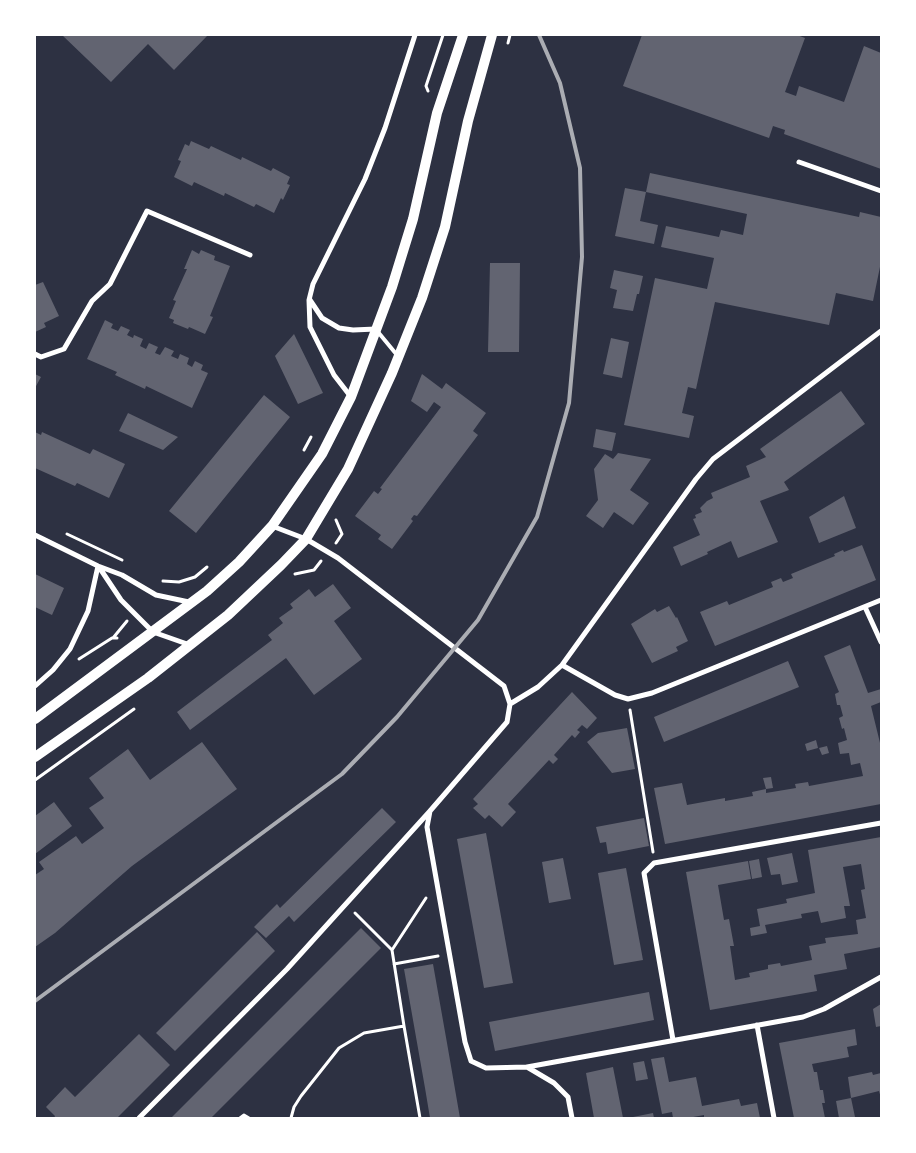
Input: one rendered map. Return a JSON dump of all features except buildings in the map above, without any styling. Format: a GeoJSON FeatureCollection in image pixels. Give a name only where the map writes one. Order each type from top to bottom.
{"type":"FeatureCollection","features":[{"type":"Feature","properties":{"kind":"main road"},"geometry":{"type":"LineString","coordinates":[[35,719],[207,591],[239,562],[272,526],[322,454],[351,398],[392,287],[413,219],[437,113],[463,35]]}},
{"type":"Feature","properties":{"kind":"main road"},"geometry":{"type":"LineString","coordinates":[[35,757],[148,678],[190,645],[243,602],[306,539],[348,469],[399,357],[422,298],[445,227],[468,121],[492,35]]}},
{"type":"Feature","properties":{"kind":"street"},"geometry":{"type":"LineString","coordinates":[[351,398],[334,375],[310,327],[310,300],[313,284],[361,187],[379,145],[415,35]]}},
{"type":"Feature","properties":{"kind":"street"},"geometry":{"type":"LineString","coordinates":[[799,162],[881,191]]}},
{"type":"Feature","properties":{"kind":"street"},"geometry":{"type":"LineString","coordinates":[[35,354],[41,357],[64,349],[92,301],[110,284],[146,211],[250,255]]}},
{"type":"Feature","properties":{"kind":"street"},"geometry":{"type":"LineString","coordinates":[[310,300],[322,318],[339,328],[353,330],[376,329]]}},
{"type":"Feature","properties":{"kind":"street"},"geometry":{"type":"LineString","coordinates":[[510,704],[538,687],[562,665],[696,478],[714,459],[881,331]]}},
{"type":"Feature","properties":{"kind":"street"},"geometry":{"type":"LineString","coordinates":[[139,1118],[286,969],[430,811],[507,722],[510,704],[504,686],[338,558],[306,539],[272,526]]}},
{"type":"Feature","properties":{"kind":"street"},"geometry":{"type":"LineString","coordinates":[[35,535],[98,566],[122,575],[156,595],[190,603]]}},
{"type":"Feature","properties":{"kind":"street"},"geometry":{"type":"LineString","coordinates":[[98,566],[122,600],[153,632],[190,645]]}},
{"type":"Feature","properties":{"kind":"street"},"geometry":{"type":"LineString","coordinates":[[35,686],[53,670],[70,650],[88,611],[98,566]]}},
{"type":"Feature","properties":{"kind":"street"},"geometry":{"type":"LineString","coordinates":[[562,665],[615,695],[628,699],[652,693],[881,600]]}},
{"type":"Feature","properties":{"kind":"street"},"geometry":{"type":"LineString","coordinates":[[865,607],[881,642]]}},
{"type":"Feature","properties":{"kind":"street"},"geometry":{"type":"LineString","coordinates":[[430,811],[427,827],[465,1042],[471,1061],[486,1068],[527,1067],[803,1016],[824,1009],[881,977]]}},
{"type":"Feature","properties":{"kind":"street"},"geometry":{"type":"LineString","coordinates":[[672,1040],[644,873],[654,863],[881,823]]}},
{"type":"Feature","properties":{"kind":"street"},"geometry":{"type":"LineString","coordinates":[[757,1025],[774,1118]]}},
{"type":"Feature","properties":{"kind":"street"},"geometry":{"type":"LineString","coordinates":[[527,1067],[554,1083],[568,1098],[572,1118]]}},
{"type":"Feature","properties":{"kind":"lane"},"geometry":{"type":"LineString","coordinates":[[376,329],[399,357]]}},
{"type":"Feature","properties":{"kind":"path"},"geometry":{"type":"LineString","coordinates":[[302,454],[315,430]]}},
{"type":"Feature","properties":{"kind":"path"},"geometry":{"type":"LineString","coordinates":[[60,530],[126,562]]}},
{"type":"Feature","properties":{"kind":"path"},"geometry":{"type":"LineString","coordinates":[[162,581],[179,582],[195,577],[209,565]]}},
{"type":"Feature","properties":{"kind":"path"},"geometry":{"type":"LineString","coordinates":[[628,699],[654,863]]}},
{"type":"Feature","properties":{"kind":"path"},"geometry":{"type":"LineString","coordinates":[[392,950],[437,882]]}},
{"type":"Feature","properties":{"kind":"path"},"geometry":{"type":"LineString","coordinates":[[345,904],[392,950],[420,1118]]}},
{"type":"Feature","properties":{"kind":"path"},"geometry":{"type":"LineString","coordinates":[[394,964],[450,954]]}},
{"type":"Feature","properties":{"kind":"path"},"geometry":{"type":"LineString","coordinates":[[291,1118],[294,1107],[301,1096],[339,1048],[364,1033],[404,1026]]}},
{"type":"Feature","properties":{"kind":"path"},"geometry":{"type":"LineString","coordinates":[[240,1118],[244,1115],[249,1118]]}},
{"type":"Feature","properties":{"kind":"railway"},"geometry":{"type":"LineString","coordinates":[[35,1001],[342,774],[397,717],[478,620],[537,517],[569,403],[582,257],[580,168],[560,83],[539,35]]}}]}
